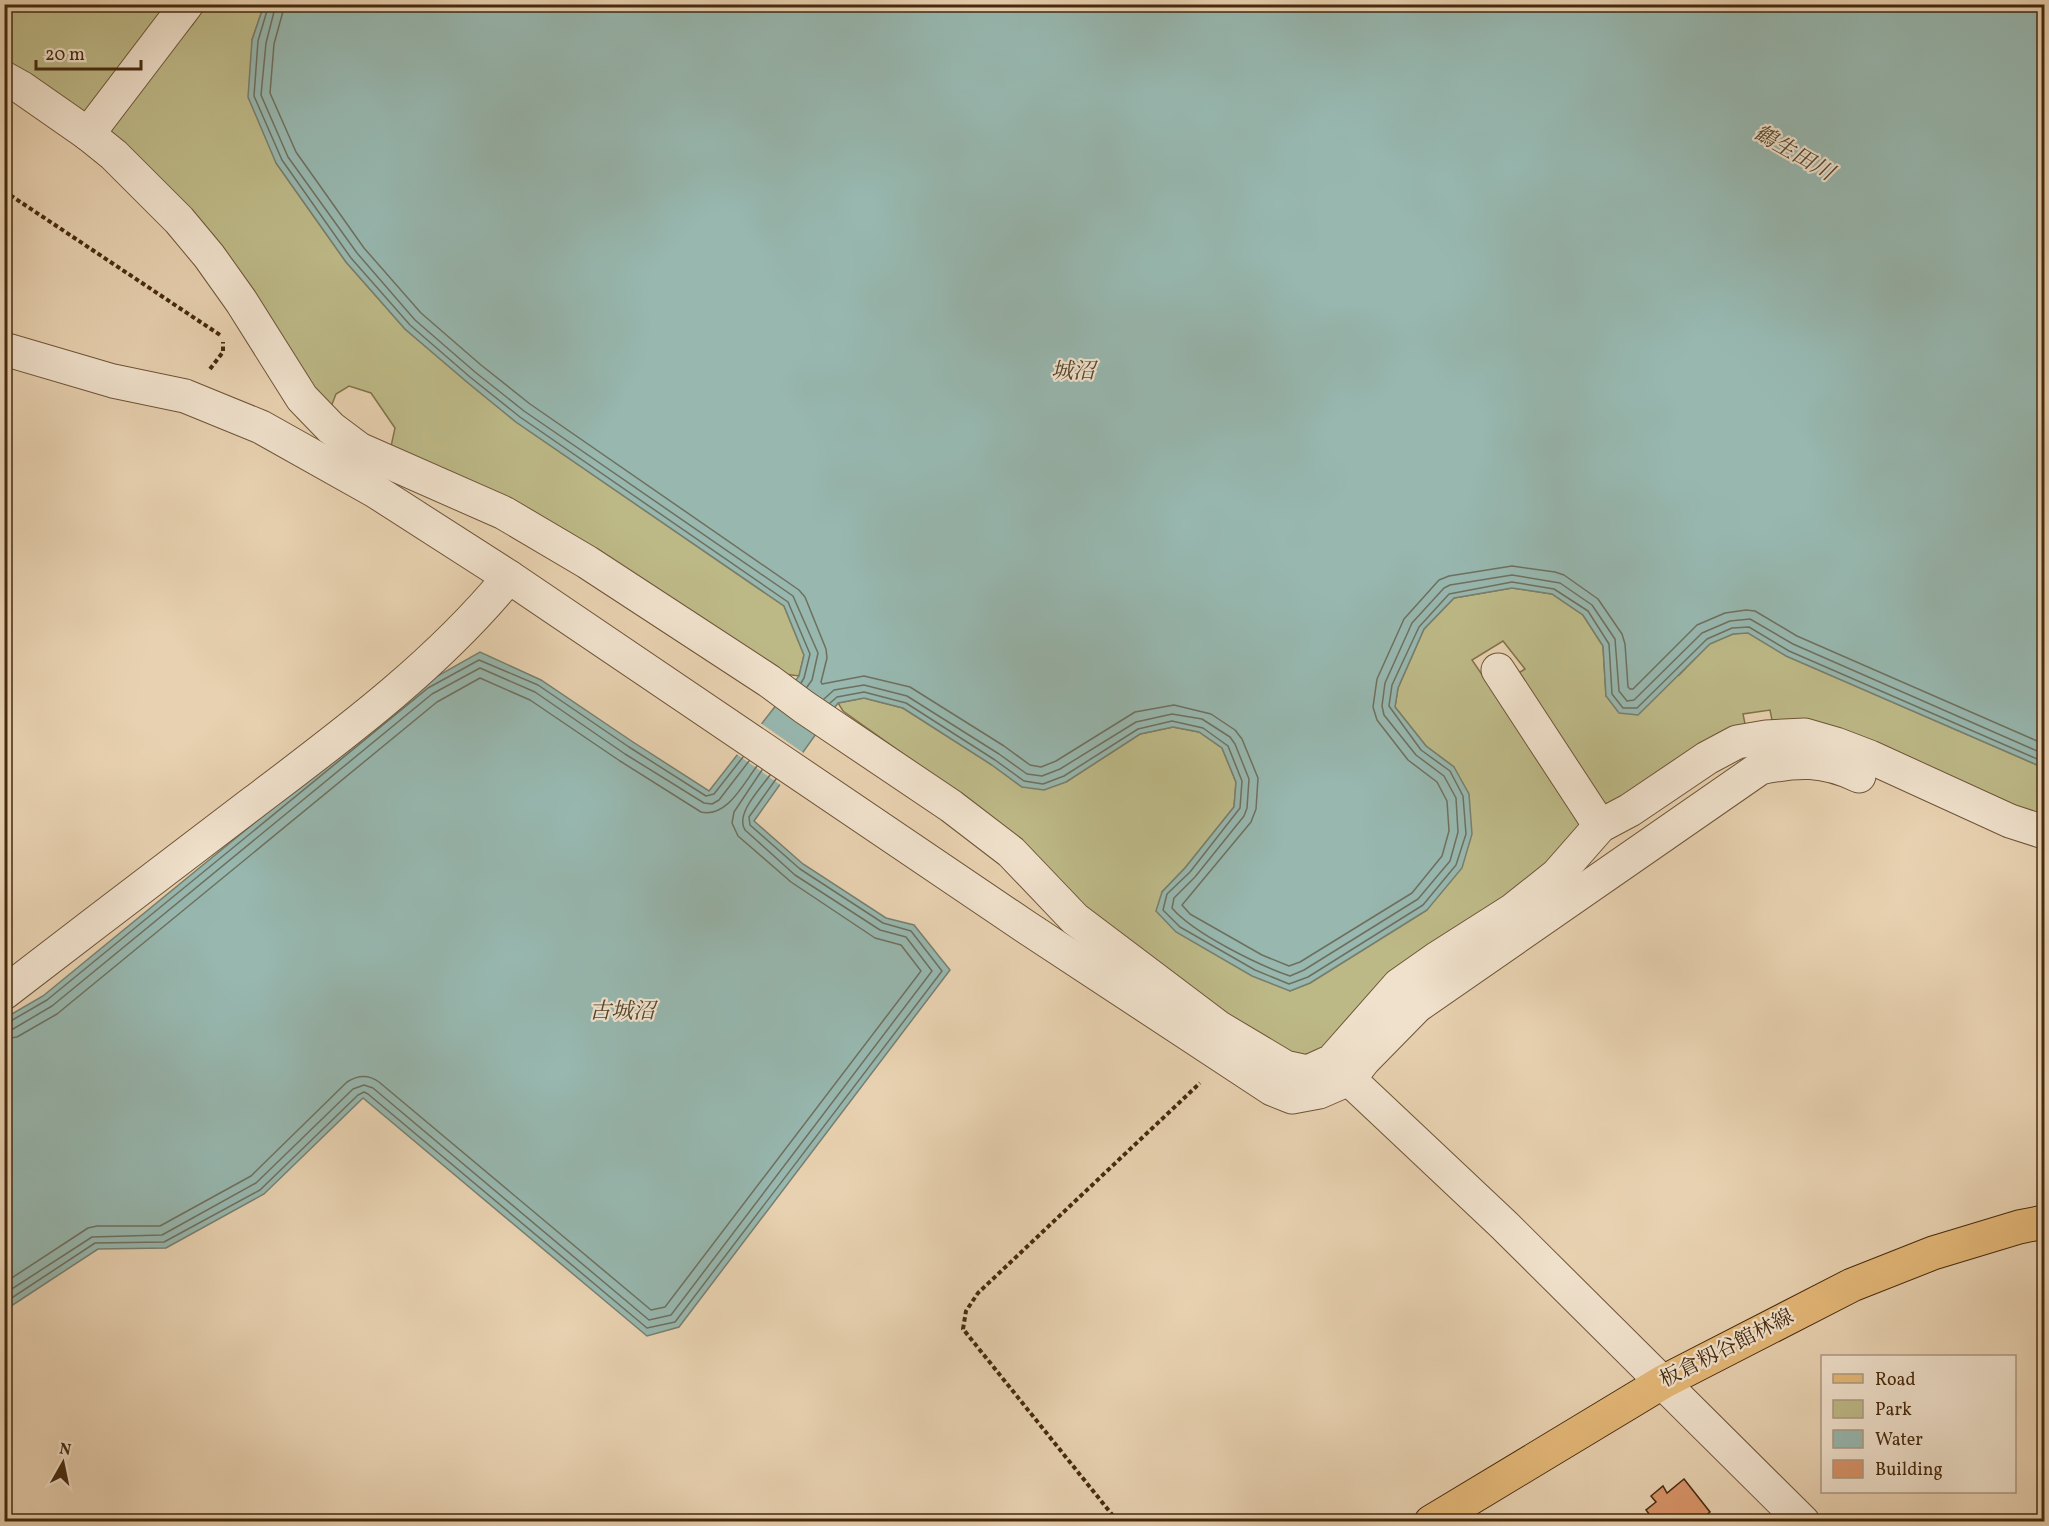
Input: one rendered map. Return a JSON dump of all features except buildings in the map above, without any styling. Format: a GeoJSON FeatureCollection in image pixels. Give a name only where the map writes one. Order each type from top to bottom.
{"type":"FeatureCollection","features":[{"type":"Feature","properties":{"kind":"main road","name":"板倉籾谷館林線"},"geometry":{"type":"LineString","coordinates":[[1431,1521],[1663,1382],[1852,1285],[1933,1253],[2019,1227],[2044,1222]]}},
{"type":"Feature","properties":{"kind":"street"},"geometry":{"type":"LineString","coordinates":[[88,134],[187,4]]}},
{"type":"Feature","properties":{"kind":"street"},"geometry":{"type":"LineString","coordinates":[[4,78],[88,134],[114,155],[179,220],[209,256],[241,301],[302,398],[340,435],[359,449],[504,513],[587,562],[759,675],[951,806],[1011,852],[1075,919],[1218,1027],[1285,1067],[1308,1072],[1332,1061],[1399,986],[1436,959],[1513,910],[1557,875],[1600,826],[1630,810],[1707,758],[1737,742],[1766,737],[1805,735],[1836,744],[1870,757],[2010,821],[2044,832]]}},
{"type":"Feature","properties":{"kind":"street"},"geometry":{"type":"LineString","coordinates":[[4,349],[113,381],[185,396],[261,427],[375,491],[509,577],[1026,927],[1272,1089],[1292,1098],[1319,1092],[1349,1079],[1364,1060],[1417,1006],[1760,768],[1789,762],[1820,762],[1842,768],[1992,837],[2044,854]]}},
{"type":"Feature","properties":{"kind":"street"},"geometry":{"type":"LineString","coordinates":[[4,993],[310,760],[433,659],[484,608],[509,577]]}},
{"type":"Feature","properties":{"kind":"street"},"geometry":{"type":"LineString","coordinates":[[1498,670],[1600,826]]}},
{"type":"Feature","properties":{"kind":"street"},"geometry":{"type":"LineString","coordinates":[[1349,1079],[1504,1225],[1803,1521]]}},
{"type":"Feature","properties":{"kind":"path"},"geometry":{"type":"LineString","coordinates":[[4,191],[221,336],[224,344],[223,352],[206,374]]}},
{"type":"Feature","properties":{"kind":"path"},"geometry":{"type":"LineString","coordinates":[[1118,1521],[963,1329],[966,1311],[978,1293],[1181,1102],[1210,1072],[1220,1054]]}},
{"type":"Feature","properties":{"kind":"green space"},"geometry":{"type":"Polygon","coordinates":[[[161,4],[166,8],[82,117],[5,68],[5,5],[161,4]]]}},
{"type":"Feature","properties":{"kind":"green space"},"geometry":{"type":"Polygon","coordinates":[[[206,5],[264,5],[252,40],[276,163],[346,262],[405,329],[516,422],[784,606],[804,655],[799,676],[784,674],[390,451],[395,428],[371,393],[349,386],[336,394],[329,412],[99,132],[193,24],[206,5]]]}},
{"type":"Feature","properties":{"kind":"green space"},"geometry":{"type":"Polygon","coordinates":[[[1512,588],[1552,594],[1583,615],[1603,646],[1606,696],[1679,675],[1710,643],[1733,634],[1748,632],[1787,656],[2044,768],[2044,819],[1773,725],[1770,710],[1743,714],[1746,729],[1606,814],[1517,674],[1525,669],[1503,641],[1472,660],[1588,830],[1314,1057],[1285,1055],[1096,919],[961,795],[843,711],[838,703],[864,698],[903,708],[1022,787],[1066,782],[1140,734],[1173,727],[1199,732],[1222,748],[1236,782],[1234,807],[1185,868],[1162,892],[1290,991],[1310,983],[1427,910],[1454,767],[1426,746],[1395,707],[1398,688],[1424,629],[1454,598],[1512,588]]]}},
{"type":"Feature","properties":{"kind":"water","name":"城沼"},"geometry":{"type":"Polygon","coordinates":[[[264,5],[2044,5],[2044,768],[1786,656],[1748,633],[1733,634],[1710,644],[1638,715],[1619,713],[1606,696],[1603,646],[1583,615],[1552,594],[1512,588],[1454,598],[1424,629],[1398,688],[1395,707],[1426,746],[1454,767],[1469,794],[1472,834],[1462,868],[1427,910],[1310,983],[1290,991],[1252,976],[1176,932],[1156,911],[1162,892],[1185,868],[1234,807],[1236,782],[1222,748],[1199,732],[1173,727],[1140,734],[1066,782],[1044,790],[1022,787],[903,708],[864,698],[838,703],[754,821],[803,864],[886,918],[914,925],[950,970],[679,1327],[647,1336],[363,1098],[264,1194],[166,1248],[98,1249],[5,1310],[5,1018],[43,996],[425,683],[480,652],[541,680],[709,791],[799,676],[804,655],[784,606],[516,422],[405,329],[346,262],[276,163],[248,97],[252,40],[264,5]]]}},
{"type":"Feature","properties":{"kind":"pier"},"geometry":{"type":"Polygon","coordinates":[[[759,722],[805,754],[782,786],[735,753],[759,722]]]}},
{"type":"Feature","properties":{"kind":"water label","name":"鶴生田川"},"geometry":{"type":"Point","coordinates":[1793,154]}},
{"type":"Feature","properties":{"kind":"water label","name":"古城沼"},"geometry":{"type":"Point","coordinates":[622,1012]}}]}
